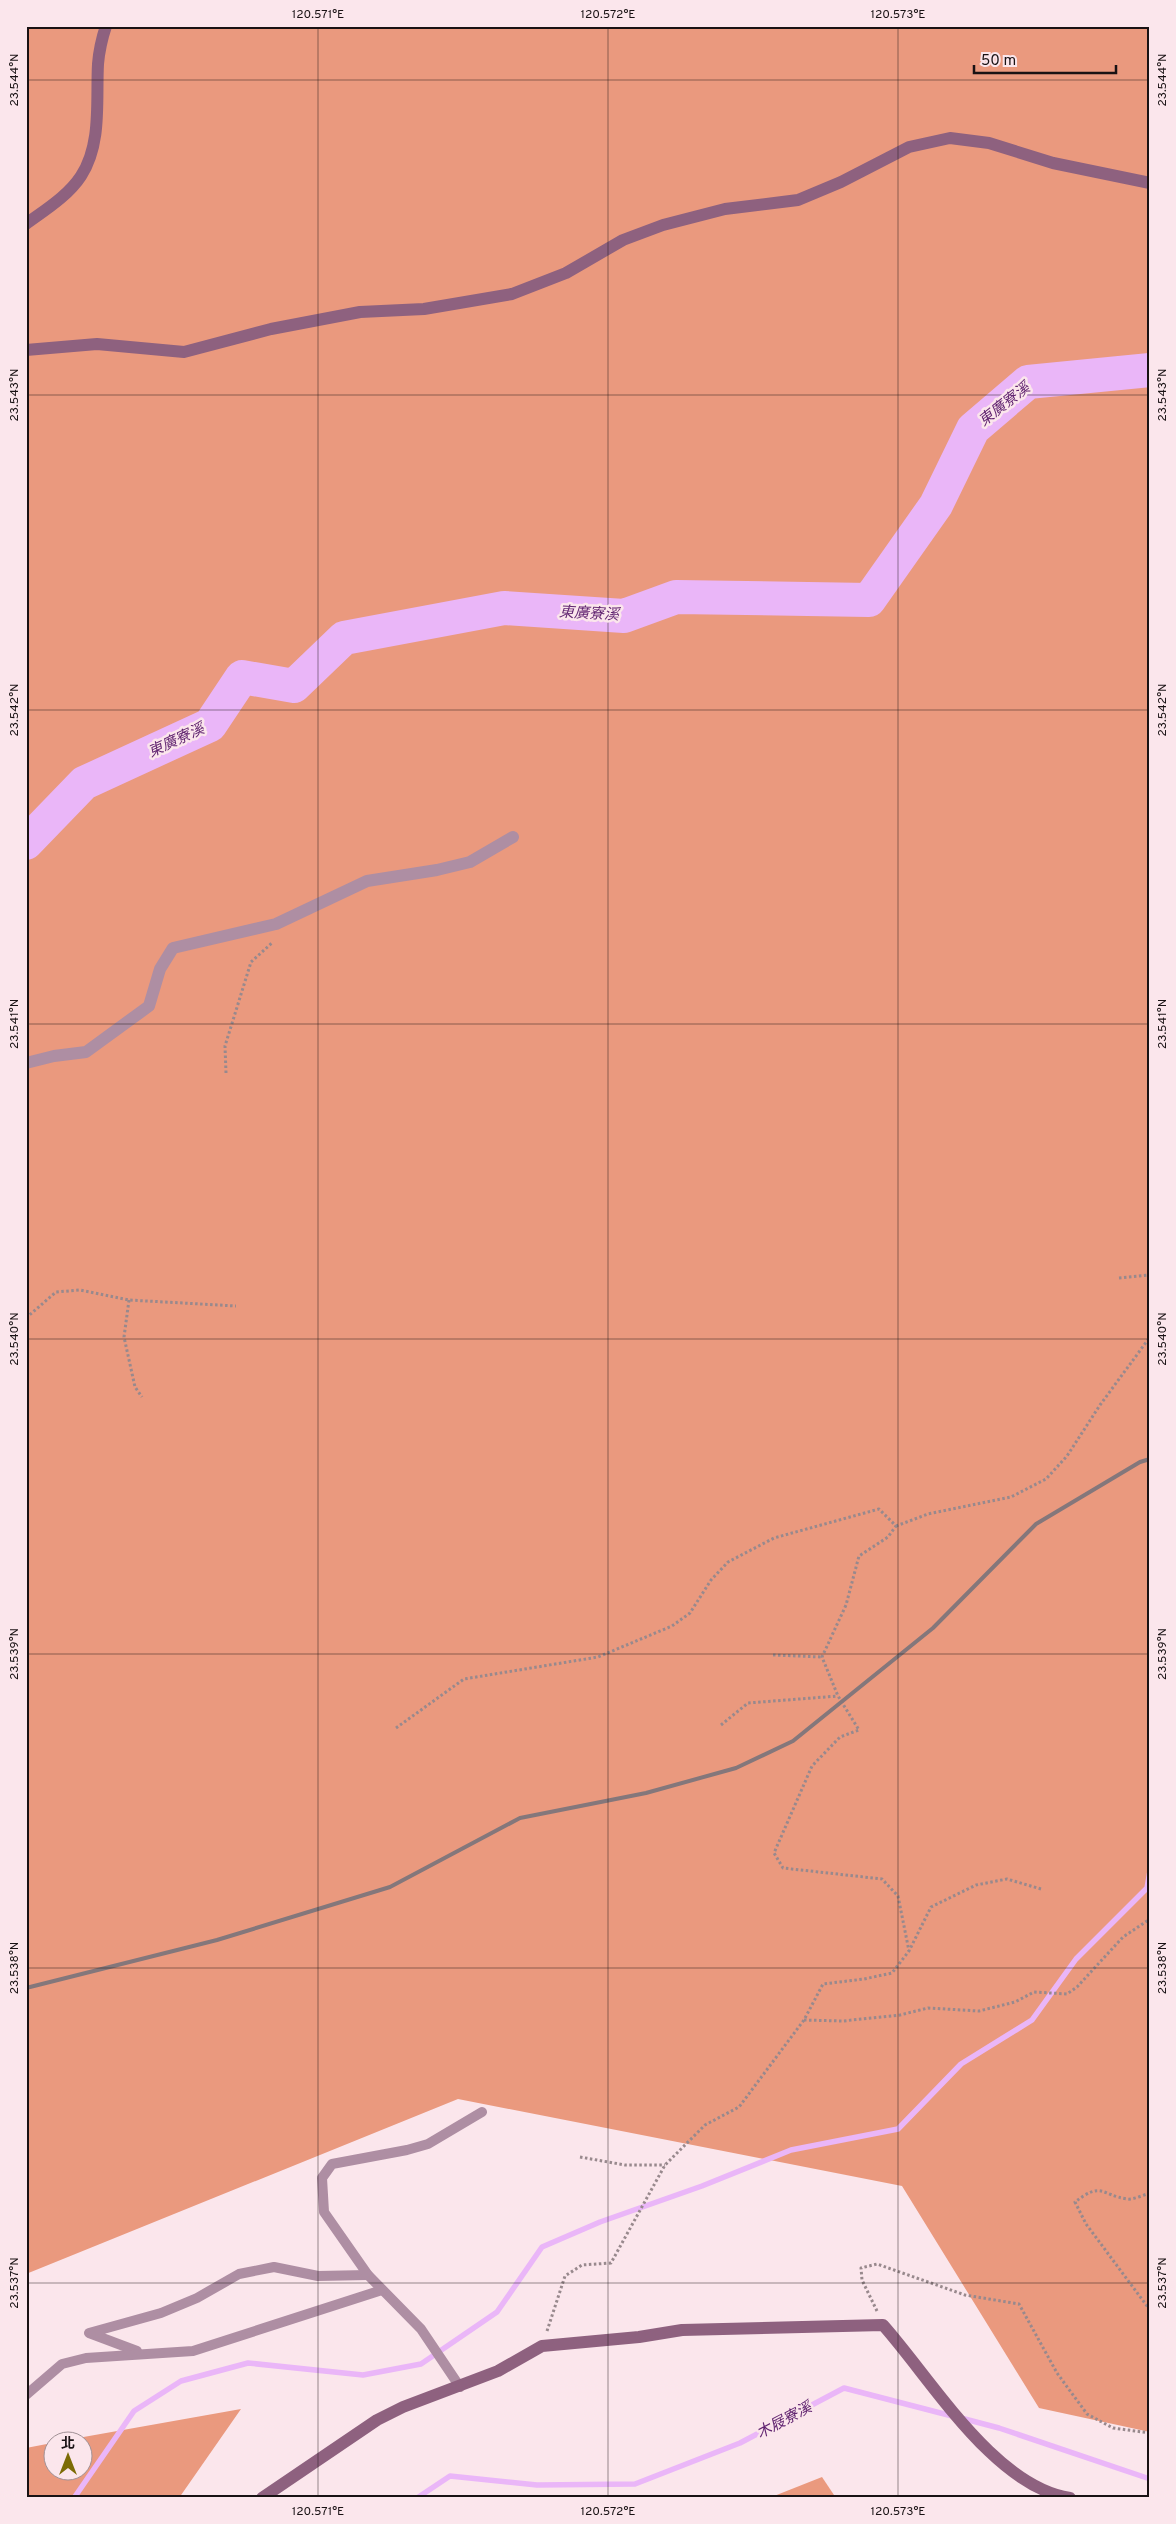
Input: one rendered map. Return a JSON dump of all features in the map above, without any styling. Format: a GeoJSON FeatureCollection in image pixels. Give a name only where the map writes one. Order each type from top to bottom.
{"type":"FeatureCollection","features":[{"type":"Feature","properties":{"kind":"street"},"geometry":{"type":"LineString","coordinates":[[26,224],[70,189],[80,178],[89,162],[96,114],[98,62],[106,26]]}},
{"type":"Feature","properties":{"kind":"street"},"geometry":{"type":"LineString","coordinates":[[26,350],[96,344],[184,352],[271,329],[352,314],[424,309],[512,294],[566,273],[622,240],[664,225],[725,210],[798,200],[841,182],[909,148],[950,138],[989,143],[1052,163],[1150,183]]}},
{"type":"Feature","properties":{"kind":"street"},"geometry":{"type":"LineString","coordinates":[[26,1063],[54,1056],[86,1052],[149,1006],[160,968],[173,948],[276,924],[367,881],[436,870],[470,862],[514,837]]}},
{"type":"Feature","properties":{"kind":"street"},"geometry":{"type":"LineString","coordinates":[[262,2498],[377,2420],[404,2407],[498,2371],[542,2346],[639,2337],[682,2330],[883,2325],[911,2356],[965,2427],[1016,2475],[1035,2487],[1070,2498]]}},
{"type":"Feature","properties":{"kind":"lane"},"geometry":{"type":"LineString","coordinates":[[460,2387],[421,2329],[368,2275],[324,2212],[322,2178],[332,2164],[407,2150],[428,2144],[482,2112]]}},
{"type":"Feature","properties":{"kind":"lane"},"geometry":{"type":"LineString","coordinates":[[141,2352],[89,2333],[161,2313],[197,2298],[239,2274],[274,2267],[318,2276],[368,2275]]}},
{"type":"Feature","properties":{"kind":"lane"},"geometry":{"type":"LineString","coordinates":[[26,2395],[62,2364],[86,2358],[141,2352],[193,2351],[382,2290]]}},
{"type":"Feature","properties":{"kind":"path"},"geometry":{"type":"LineString","coordinates":[[226,1073],[225,1046],[251,962],[278,936],[276,924]]}},
{"type":"Feature","properties":{"kind":"path"},"geometry":{"type":"LineString","coordinates":[[1119,1278],[1150,1275]]}},
{"type":"Feature","properties":{"kind":"path"},"geometry":{"type":"LineString","coordinates":[[26,1318],[56,1292],[80,1290],[129,1300],[236,1306]]}},
{"type":"Feature","properties":{"kind":"path"},"geometry":{"type":"LineString","coordinates":[[129,1300],[124,1337],[134,1387],[142,1397]]}},
{"type":"Feature","properties":{"kind":"path"},"geometry":{"type":"LineString","coordinates":[[910,1951],[898,1896],[882,1879],[783,1868],[774,1853],[812,1766],[840,1737],[859,1730],[838,1696],[822,1657],[846,1605],[859,1556],[888,1537],[896,1526],[928,1514],[1011,1497],[1046,1479],[1067,1456],[1100,1405],[1150,1336]]}},
{"type":"Feature","properties":{"kind":"path"},"geometry":{"type":"LineString","coordinates":[[396,1728],[464,1679],[598,1657],[672,1626],[690,1613],[711,1580],[728,1562],[774,1538],[879,1510],[896,1526]]}},
{"type":"Feature","properties":{"kind":"path"},"geometry":{"type":"LineString","coordinates":[[773,1656],[822,1657]]}},
{"type":"Feature","properties":{"kind":"path"},"geometry":{"type":"LineString","coordinates":[[721,1725],[748,1703],[838,1696]]}},
{"type":"Feature","properties":{"kind":"path"},"geometry":{"type":"LineString","coordinates":[[542,2346],[565,2276],[582,2265],[611,2263],[666,2165],[705,2125],[739,2107],[804,2020],[823,1984],[864,1979],[892,1973],[910,1951],[931,1907],[976,1884],[1007,1879],[1041,1889]]}},
{"type":"Feature","properties":{"kind":"path"},"geometry":{"type":"LineString","coordinates":[[804,2020],[843,2021],[900,2016],[928,2008],[979,2011],[1015,2002],[1034,1992],[1067,1994],[1078,1988],[1123,1937],[1150,1919]]}},
{"type":"Feature","properties":{"kind":"path"},"geometry":{"type":"LineString","coordinates":[[580,2157],[625,2165],[666,2165]]}},
{"type":"Feature","properties":{"kind":"path"},"geometry":{"type":"LineString","coordinates":[[1150,2193],[1128,2199],[1101,2190],[1087,2193],[1075,2202],[1086,2224],[1150,2310]]}},
{"type":"Feature","properties":{"kind":"path"},"geometry":{"type":"LineString","coordinates":[[883,2325],[862,2280],[861,2268],[877,2264],[965,2295],[1018,2304],[1057,2373],[1087,2414],[1113,2428],[1150,2433]]}},
{"type":"Feature","properties":{"kind":"shaded area"},"geometry":{"type":"Polygon","coordinates":[[[26,26],[1150,26],[1150,2432],[1039,2408],[902,2186],[458,2099],[26,2274],[26,26]]]}},
{"type":"Feature","properties":{"kind":"shaded area"},"geometry":{"type":"Polygon","coordinates":[[[241,2409],[179,2498],[26,2498],[26,2448],[42,2445],[42,2482],[92,2482],[92,2435],[241,2409]]]}},
{"type":"Feature","properties":{"kind":"shaded area"},"geometry":{"type":"Polygon","coordinates":[[[822,2477],[836,2498],[769,2498],[822,2477]]]}},
{"type":"Feature","properties":{"kind":"waterway","name":"東廣寮溪"},"geometry":{"type":"LineString","coordinates":[[26,843],[84,783],[210,725],[242,677],[294,686],[344,638],[504,608],[624,616],[676,597],[869,600],[936,505],[973,429],[1028,382],[1150,370]]}},
{"type":"Feature","properties":{"kind":"waterway"},"geometry":{"type":"LineString","coordinates":[[74,2498],[134,2411],[181,2381],[248,2363],[363,2375],[421,2364],[497,2312],[542,2247],[600,2222],[702,2186],[791,2150],[898,2129],[961,2064],[1032,2020],[1076,1959],[1147,1888],[1150,1871]]}},
{"type":"Feature","properties":{"kind":"waterway","name":"木屐寮溪"},"geometry":{"type":"LineString","coordinates":[[417,2498],[450,2476],[537,2485],[635,2484],[740,2443],[844,2388],[952,2416]]}},
{"type":"Feature","properties":{"kind":"waterway","name":"木屐寮溪"},"geometry":{"type":"LineString","coordinates":[[961,2418],[999,2428],[1150,2479]]}},
{"type":"Feature","properties":{"kind":"railway"},"geometry":{"type":"LineString","coordinates":[[26,1988],[217,1940],[390,1887],[520,1818],[646,1793],[736,1768],[793,1741],[933,1628],[1036,1524],[1140,1462],[1150,1459]]}}]}
